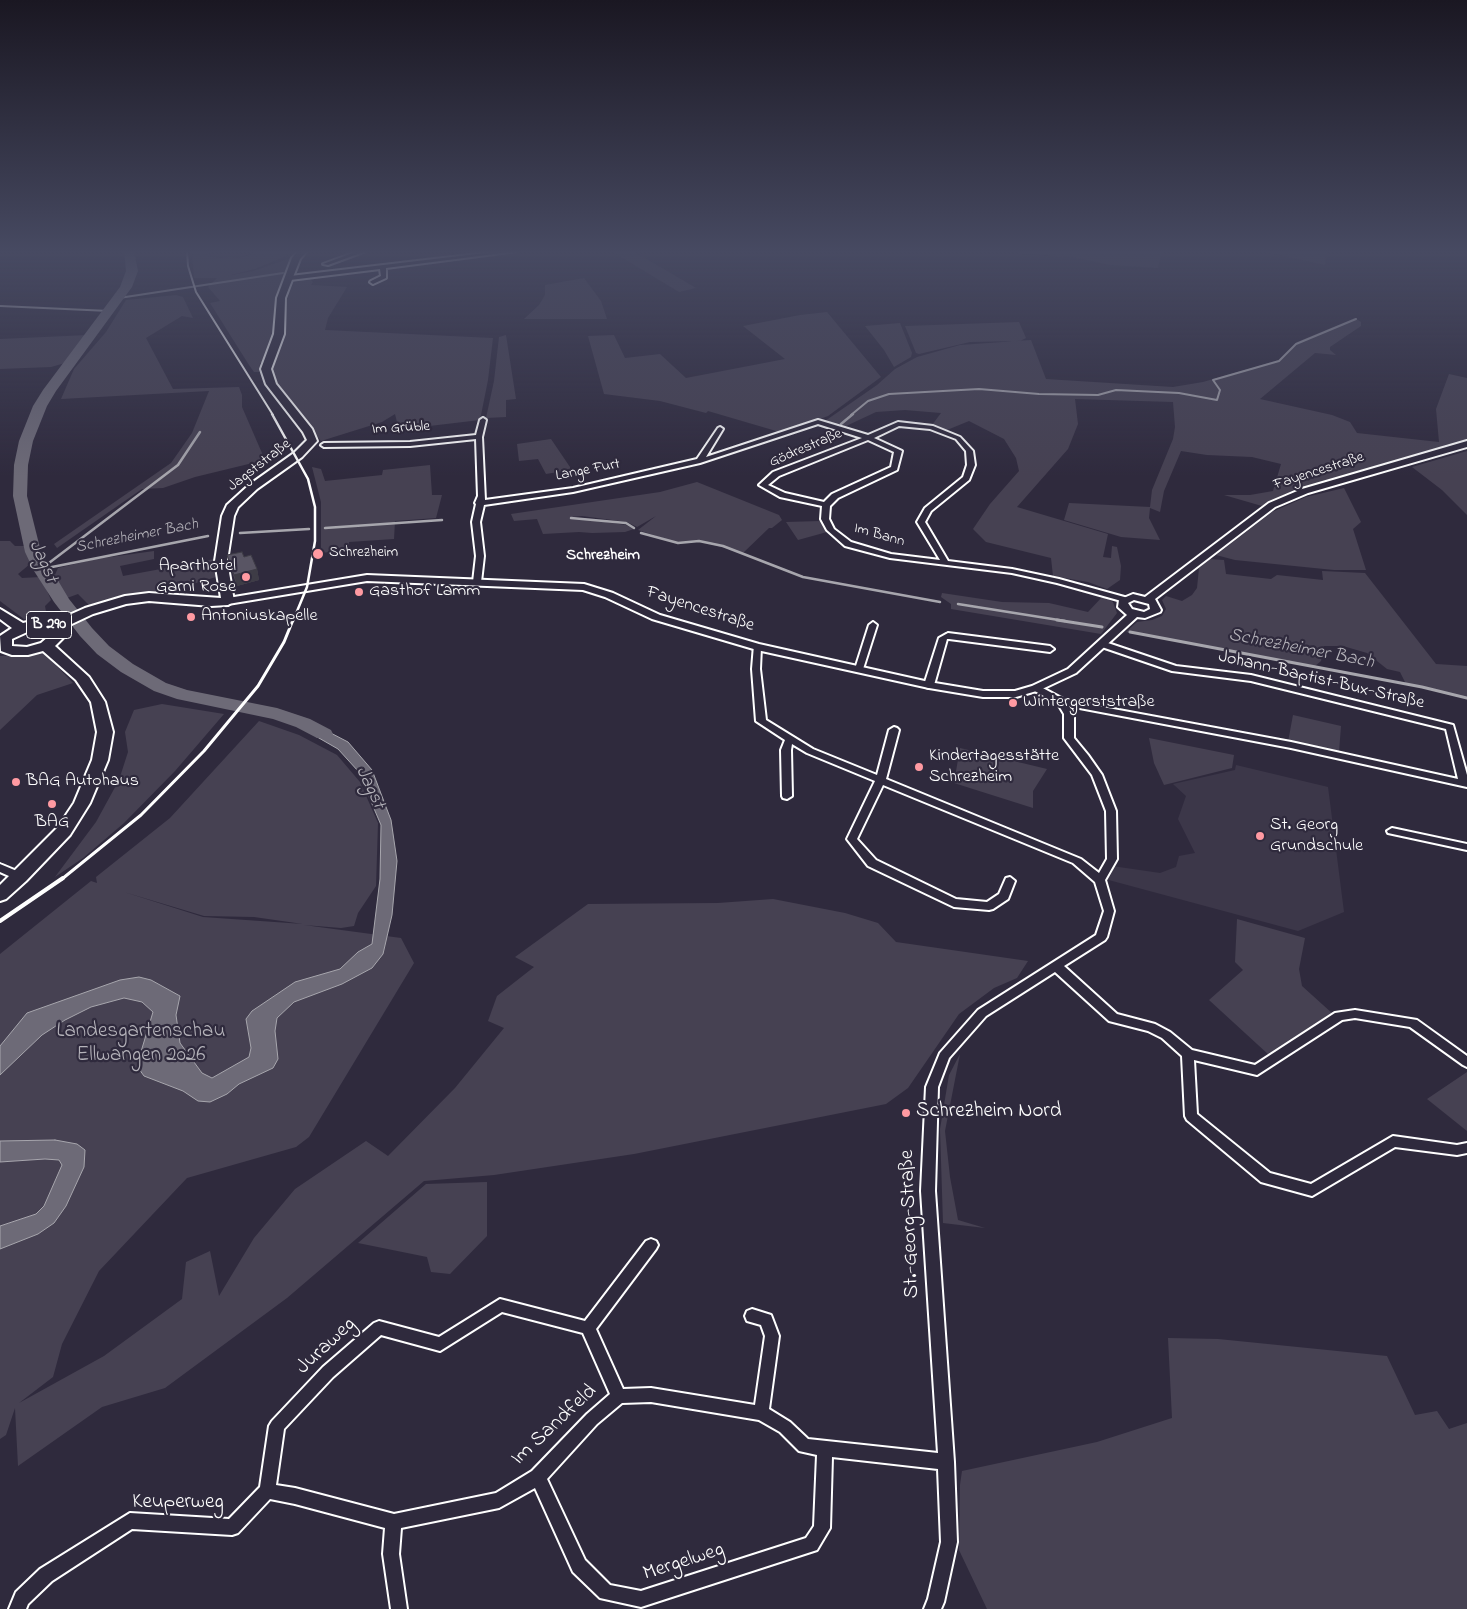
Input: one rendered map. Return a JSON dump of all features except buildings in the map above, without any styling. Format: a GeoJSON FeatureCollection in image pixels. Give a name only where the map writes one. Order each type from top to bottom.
{"type":"FeatureCollection","features":[{"type":"Feature","properties":{"kind":"main road","name":"Jagststraße"},"geometry":{"type":"LineString","coordinates":[[228,601],[221,561],[228,516],[233,506],[253,487],[298,455],[312,441],[308,431],[274,389],[266,369],[279,334],[280,326]]}},
{"type":"Feature","properties":{"kind":"main road","name":"Fayencestraße"},"geometry":{"type":"LineString","coordinates":[[60,625],[89,611],[125,600],[149,597],[210,602],[228,601]]}},
{"type":"Feature","properties":{"kind":"main road","name":"B 290"},"geometry":{"type":"LineString","coordinates":[[0,613],[21,628]]}},
{"type":"Feature","properties":{"kind":"main road","name":"B 290"},"geometry":{"type":"LineString","coordinates":[[43,624],[60,625],[56,638],[46,646],[28,652],[12,651],[6,648],[4,640],[21,628],[43,624]]}},
{"type":"Feature","properties":{"kind":"main road","name":"B 290"},"geometry":{"type":"LineString","coordinates":[[0,895],[64,831],[82,803],[100,760],[105,732],[98,702],[82,677],[46,646]]}},
{"type":"Feature","properties":{"kind":"street"},"geometry":{"type":"LineString","coordinates":[[477,582],[480,556],[476,522],[482,496],[479,437],[483,420]]}},
{"type":"Feature","properties":{"kind":"street","name":"Lange Furt"},"geometry":{"type":"LineString","coordinates":[[479,503],[573,490],[700,462],[818,422],[866,437]]}},
{"type":"Feature","properties":{"kind":"street"},"geometry":{"type":"LineString","coordinates":[[866,437],[898,424],[931,426],[958,438],[969,451],[971,465],[966,478],[928,510],[921,522],[945,562]]}},
{"type":"Feature","properties":{"kind":"street"},"geometry":{"type":"LineString","coordinates":[[700,462],[720,429]]}},
{"type":"Feature","properties":{"kind":"street","name":"Im Grüble"},"geometry":{"type":"LineString","coordinates":[[324,445],[410,444],[479,437]]}},
{"type":"Feature","properties":{"kind":"street"},"geometry":{"type":"LineString","coordinates":[[826,505],[835,496],[894,468],[898,451],[866,437]]}},
{"type":"Feature","properties":{"kind":"street","name":"Gödrestraße"},"geometry":{"type":"LineString","coordinates":[[826,505],[783,495],[763,485],[776,474],[866,437]]}},
{"type":"Feature","properties":{"kind":"street","name":"Fayencestraße"},"geometry":{"type":"LineString","coordinates":[[228,601],[366,578],[584,587],[609,595],[656,617],[757,647],[929,685],[983,694],[1016,694],[1036,688],[1072,671],[1134,614],[1145,615],[1156,610],[1156,604],[1149,599],[1272,505],[1305,491],[1467,444]]}},
{"type":"Feature","properties":{"kind":"street","name":"Im Bann"},"geometry":{"type":"LineString","coordinates":[[826,505],[825,519],[831,530],[848,544],[890,556],[1012,571],[1059,581],[1125,600]]}},
{"type":"Feature","properties":{"kind":"street"},"geometry":{"type":"LineString","coordinates":[[1134,614],[1123,607],[1125,600],[1138,597],[1149,599]]}},
{"type":"Feature","properties":{"kind":"street"},"geometry":{"type":"LineString","coordinates":[[859,669],[873,625]]}},
{"type":"Feature","properties":{"kind":"street"},"geometry":{"type":"LineString","coordinates":[[929,685],[943,638],[948,636],[1050,649]]}},
{"type":"Feature","properties":{"kind":"street","name":"Johann-Baptist-Bux-Straße"},"geometry":{"type":"LineString","coordinates":[[1102,644],[1175,669],[1251,678],[1450,727],[1465,783]]}},
{"type":"Feature","properties":{"kind":"street"},"geometry":{"type":"LineString","coordinates":[[757,647],[756,669],[761,721],[789,740],[810,751],[1077,861],[1100,880],[1112,859],[1111,812],[1097,776],[1086,757],[1069,738],[1069,714],[1062,702]]}},
{"type":"Feature","properties":{"kind":"street"},"geometry":{"type":"LineString","coordinates":[[1036,688],[1062,702],[1291,745],[1465,783]]}},
{"type":"Feature","properties":{"kind":"street"},"geometry":{"type":"LineString","coordinates":[[894,730],[881,779],[852,839],[872,863],[954,903],[989,906],[1004,896],[1010,881]]}},
{"type":"Feature","properties":{"kind":"street"},"geometry":{"type":"LineString","coordinates":[[787,796],[786,750],[789,740]]}},
{"type":"Feature","properties":{"kind":"street"},"geometry":{"type":"LineString","coordinates":[[1392,831],[1467,846]]}},
{"type":"Feature","properties":{"kind":"street"},"geometry":{"type":"LineString","coordinates":[[0,868],[20,877]]}},
{"type":"Feature","properties":{"kind":"street","name":"St.-Georg-Straße"},"geometry":{"type":"LineString","coordinates":[[932,1609],[936,1602],[949,1542],[946,1462],[928,1192],[932,1087],[944,1056],[982,1013],[1057,967],[1101,937],[1108,911],[1100,880]]}},
{"type":"Feature","properties":{"kind":"street"},"geometry":{"type":"LineString","coordinates":[[1057,967],[1113,1018],[1151,1027],[1166,1035],[1188,1054],[1257,1070],[1339,1016],[1355,1014],[1413,1023],[1467,1062]]}},
{"type":"Feature","properties":{"kind":"street"},"geometry":{"type":"LineString","coordinates":[[1188,1054],[1190,1116],[1266,1178],[1312,1190],[1393,1141],[1457,1150],[1467,1148]]}},
{"type":"Feature","properties":{"kind":"street"},"geometry":{"type":"LineString","coordinates":[[619,1396],[588,1328],[651,1245]]}},
{"type":"Feature","properties":{"kind":"street","name":"Juraweg"},"geometry":{"type":"LineString","coordinates":[[267,1491],[277,1426],[328,1372],[379,1328],[440,1344],[500,1305],[588,1328]]}},
{"type":"Feature","properties":{"kind":"street"},"geometry":{"type":"LineString","coordinates":[[752,1316],[766,1320],[772,1336],[761,1413]]}},
{"type":"Feature","properties":{"kind":"street","name":"Im Sandfeld"},"geometry":{"type":"LineString","coordinates":[[267,1491],[295,1496],[394,1522],[499,1500],[538,1477],[592,1419],[619,1396],[651,1395],[761,1413],[785,1427],[804,1446],[825,1450],[946,1462]]}},
{"type":"Feature","properties":{"kind":"street","name":"Mergelweg"},"geometry":{"type":"LineString","coordinates":[[538,1477],[579,1566],[606,1592],[641,1599],[811,1544],[822,1528],[825,1450]]}},
{"type":"Feature","properties":{"kind":"street","name":"Keuperweg"},"geometry":{"type":"LineString","coordinates":[[17,1609],[22,1598],[46,1575],[130,1521],[232,1526],[267,1491]]}},
{"type":"Feature","properties":{"kind":"street"},"geometry":{"type":"LineString","coordinates":[[394,1522],[391,1554],[399,1609]]}},
{"type":"Feature","properties":{"kind":"shaded area","name":"St. Georg Grundschule"},"geometry":{"type":"Polygon","coordinates":[[[1236,765],[1328,787],[1344,912],[1298,931],[1105,879],[1112,866],[1160,873],[1176,867],[1179,856],[1195,853],[1178,819],[1186,796],[1173,784],[1235,770],[1236,765]]]}},
{"type":"Feature","properties":{"kind":"green space"},"geometry":{"type":"Polygon","coordinates":[[[110,326],[165,326],[146,338],[173,389],[239,387],[242,395],[242,407],[265,460],[195,477],[163,488],[142,489],[57,548],[54,544],[171,463],[192,433],[209,391],[61,399],[74,369],[110,326]]]}},
{"type":"Feature","properties":{"kind":"green space"},"geometry":{"type":"Polygon","coordinates":[[[225,326],[277,326],[264,362],[260,363],[259,372],[254,372],[225,326]]]}},
{"type":"Feature","properties":{"kind":"green space"},"geometry":{"type":"Polygon","coordinates":[[[326,326],[325,330],[493,338],[488,380],[480,420],[404,429],[397,422],[395,414],[382,422],[321,441],[276,382],[271,369],[274,355],[284,336],[286,327],[326,326]]]}},
{"type":"Feature","properties":{"kind":"green space"},"geometry":{"type":"Polygon","coordinates":[[[743,326],[839,326],[881,377],[828,416],[783,433],[708,411],[706,413],[660,401],[604,394],[588,336],[614,335],[625,358],[660,354],[686,378],[785,359],[743,326]]]}},
{"type":"Feature","properties":{"kind":"green space"},"geometry":{"type":"Polygon","coordinates":[[[865,326],[901,326],[912,353],[911,357],[894,367],[884,350],[865,326]]]}},
{"type":"Feature","properties":{"kind":"green space"},"geometry":{"type":"Polygon","coordinates":[[[905,326],[1021,326],[1026,338],[1020,341],[970,342],[919,354],[916,353],[905,326]]]}},
{"type":"Feature","properties":{"kind":"green space"},"geometry":{"type":"Polygon","coordinates":[[[1335,326],[1361,326],[1330,347],[1330,350],[1336,355],[1315,353],[1260,399],[1332,415],[1350,422],[1357,433],[1439,442],[1436,409],[1449,374],[1467,378],[1467,442],[1454,446],[1448,444],[1443,446],[1446,448],[1284,495],[1262,506],[1224,495],[1250,495],[1273,491],[1281,464],[1252,457],[1207,455],[1181,451],[1164,491],[1160,512],[1150,508],[1149,518],[1160,540],[1121,537],[1064,520],[1069,503],[1150,507],[1152,490],[1173,439],[1175,427],[1173,402],[1075,399],[1078,424],[1068,449],[1017,507],[1108,534],[1103,557],[1111,558],[1112,546],[1117,547],[1121,566],[1120,580],[1107,589],[1088,582],[1053,576],[1051,558],[986,542],[973,529],[990,504],[1019,471],[1016,458],[1004,439],[969,421],[947,430],[932,425],[941,413],[905,410],[876,412],[844,427],[825,421],[877,385],[895,369],[917,357],[960,345],[1031,340],[1046,379],[1173,387],[1203,382],[1279,360],[1297,342],[1335,326]]]}},
{"type":"Feature","properties":{"kind":"green space"},"geometry":{"type":"Polygon","coordinates":[[[88,335],[65,363],[51,367],[0,369],[0,339],[88,335]]]}},
{"type":"Feature","properties":{"kind":"green space"},"geometry":{"type":"Polygon","coordinates":[[[506,335],[516,399],[506,400],[506,417],[486,418],[494,381],[499,337],[506,335]]]}},
{"type":"Feature","properties":{"kind":"green space"},"geometry":{"type":"Polygon","coordinates":[[[551,439],[570,467],[570,470],[546,474],[538,459],[519,461],[517,444],[551,439]]]}},
{"type":"Feature","properties":{"kind":"green space"},"geometry":{"type":"Polygon","coordinates":[[[1467,451],[1467,515],[1442,490],[1412,467],[1467,451]]]}},
{"type":"Feature","properties":{"kind":"green space"},"geometry":{"type":"Polygon","coordinates":[[[430,465],[432,495],[442,495],[436,518],[395,521],[394,539],[349,542],[348,550],[321,553],[321,502],[312,467],[321,469],[325,481],[382,475],[383,470],[430,465]]]}},
{"type":"Feature","properties":{"kind":"green space"},"geometry":{"type":"Polygon","coordinates":[[[697,482],[779,515],[782,520],[772,528],[769,528],[743,553],[699,541],[678,543],[638,530],[656,516],[637,527],[627,522],[582,516],[571,517],[626,525],[634,529],[625,532],[543,534],[537,519],[514,521],[511,514],[660,492],[697,482]]]}},
{"type":"Feature","properties":{"kind":"green space"},"geometry":{"type":"Polygon","coordinates":[[[1344,488],[1361,522],[1353,529],[1366,570],[1334,570],[1235,560],[1216,555],[1272,512],[1306,497],[1344,488]]]}},
{"type":"Feature","properties":{"kind":"green space"},"geometry":{"type":"Polygon","coordinates":[[[821,521],[827,532],[798,540],[786,522],[821,521]]]}},
{"type":"Feature","properties":{"kind":"green space"},"geometry":{"type":"Polygon","coordinates":[[[0,541],[10,541],[15,546],[29,546],[30,564],[18,574],[22,578],[41,577],[51,600],[45,606],[47,617],[38,623],[24,619],[0,601],[0,541]]]}},
{"type":"Feature","properties":{"kind":"green space"},"geometry":{"type":"Polygon","coordinates":[[[154,551],[154,559],[120,566],[123,576],[215,559],[216,577],[173,590],[166,594],[141,594],[91,607],[78,594],[67,598],[54,577],[58,568],[96,559],[154,551]]]}},
{"type":"Feature","properties":{"kind":"green space"},"geometry":{"type":"Polygon","coordinates":[[[1209,559],[1224,560],[1226,574],[1271,579],[1277,575],[1323,580],[1322,571],[1365,573],[1436,664],[1467,666],[1467,699],[1406,684],[1400,672],[1387,669],[1367,653],[1343,646],[1324,646],[1321,661],[1315,666],[1126,632],[1137,622],[1152,620],[1162,616],[1166,609],[1162,600],[1166,596],[1182,601],[1192,595],[1197,588],[1199,568],[1209,559]]]}},
{"type":"Feature","properties":{"kind":"green space"},"geometry":{"type":"Polygon","coordinates":[[[942,593],[1002,602],[1049,603],[1088,612],[1103,596],[1113,602],[1117,613],[1101,634],[951,609],[951,604],[941,597],[942,593]]]}},
{"type":"Feature","properties":{"kind":"green space"},"geometry":{"type":"Polygon","coordinates":[[[45,654],[73,683],[37,695],[0,730],[0,656],[45,654]]]}},
{"type":"Feature","properties":{"kind":"green space"},"geometry":{"type":"Polygon","coordinates":[[[162,704],[224,714],[175,771],[124,823],[83,858],[55,877],[96,822],[119,780],[128,752],[125,732],[134,710],[162,704]]]}},
{"type":"Feature","properties":{"kind":"green space"},"geometry":{"type":"Polygon","coordinates":[[[1293,715],[1341,726],[1339,752],[1288,742],[1293,715]]]}},
{"type":"Feature","properties":{"kind":"green space","name":"Landesgartenschau Ellwangen 2026"},"geometry":{"type":"Polygon","coordinates":[[[259,721],[299,735],[337,755],[360,782],[378,823],[376,886],[358,913],[354,926],[341,928],[304,925],[401,938],[414,963],[309,1137],[296,1147],[187,1178],[99,1271],[62,1344],[53,1377],[19,1403],[104,1356],[182,1299],[186,1262],[210,1251],[219,1296],[254,1238],[295,1189],[366,1141],[388,1156],[455,1088],[504,1028],[488,1021],[497,996],[534,967],[515,957],[588,904],[718,903],[773,899],[845,913],[878,923],[896,942],[1028,961],[1017,978],[994,988],[959,1014],[908,1088],[886,1104],[634,1154],[494,1175],[424,1181],[287,1298],[165,1388],[102,1407],[18,1466],[15,1408],[6,1435],[0,1439],[0,954],[91,881],[97,883],[96,877],[170,818],[259,721]],[[124,892],[203,917],[303,924],[254,917],[204,916],[124,892]]]}},
{"type":"Feature","properties":{"kind":"green space"},"geometry":{"type":"Polygon","coordinates":[[[1149,738],[1234,755],[1232,768],[1164,785],[1154,763],[1149,738]]]}},
{"type":"Feature","properties":{"kind":"green space"},"geometry":{"type":"Polygon","coordinates":[[[960,748],[1047,769],[1033,791],[1033,808],[954,783],[960,748]]]}},
{"type":"Feature","properties":{"kind":"green space"},"geometry":{"type":"Polygon","coordinates":[[[1237,919],[1305,938],[1299,969],[1302,986],[1333,1014],[1269,1055],[1209,1000],[1243,970],[1235,962],[1237,919]]]}},
{"type":"Feature","properties":{"kind":"green space"},"geometry":{"type":"Polygon","coordinates":[[[960,1054],[945,1131],[950,1177],[958,1220],[985,1228],[943,1223],[940,1129],[949,1075],[960,1054]]]}},
{"type":"Feature","properties":{"kind":"green space"},"geometry":{"type":"Polygon","coordinates":[[[1467,1072],[1467,1131],[1427,1099],[1467,1072]]]}},
{"type":"Feature","properties":{"kind":"green space"},"geometry":{"type":"Polygon","coordinates":[[[487,1182],[487,1236],[450,1274],[431,1272],[427,1257],[358,1243],[426,1184],[487,1182]]]}},
{"type":"Feature","properties":{"kind":"green space"},"geometry":{"type":"Polygon","coordinates":[[[1168,1338],[1218,1339],[1387,1356],[1415,1415],[1437,1411],[1449,1429],[1467,1423],[1467,1609],[987,1609],[959,1550],[962,1471],[1097,1442],[1172,1418],[1168,1338]]]}},
{"type":"Feature","properties":{"kind":"water"},"geometry":{"type":"Polygon","coordinates":[[[302,718],[348,742],[372,770],[391,820],[397,861],[392,915],[383,954],[372,968],[342,984],[294,1002],[277,1018],[275,1031],[278,1059],[273,1068],[239,1084],[227,1094],[210,1102],[198,1101],[183,1091],[144,1076],[139,1069],[140,1055],[153,1012],[142,1002],[124,998],[91,1007],[65,1020],[42,1035],[0,1075],[0,1046],[27,1013],[120,980],[139,977],[151,980],[180,996],[176,1015],[180,1043],[202,1073],[212,1078],[249,1057],[251,1048],[246,1019],[252,1011],[295,982],[340,969],[358,952],[372,944],[380,879],[381,825],[358,771],[338,749],[298,726],[302,718]]]}},
{"type":"Feature","properties":{"kind":"water"},"geometry":{"type":"Polygon","coordinates":[[[55,1140],[77,1144],[85,1150],[84,1167],[66,1206],[54,1223],[38,1234],[0,1249],[0,1226],[36,1214],[44,1206],[62,1165],[59,1160],[45,1159],[0,1162],[0,1141],[55,1140]]]}},
{"type":"Feature","properties":{"kind":"waterway","name":"Jagst"},"geometry":{"type":"LineString","coordinates":[[97,326],[40,406],[26,441],[21,465],[20,496],[25,525],[33,552],[42,571],[62,602],[86,632],[103,650],[127,668],[160,687],[183,695],[277,714],[303,723],[324,734]]}},
{"type":"Feature","properties":{"kind":"waterway"},"geometry":{"type":"LineString","coordinates":[[851,415],[868,401],[889,394],[979,389],[1039,394],[1098,395],[1116,390],[1179,393],[1217,400],[1220,390],[1213,380],[1279,361],[1296,344],[1339,326]]}},
{"type":"Feature","properties":{"kind":"waterway"},"geometry":{"type":"LineString","coordinates":[[841,424],[853,414]]}},
{"type":"Feature","properties":{"kind":"waterway"},"geometry":{"type":"LineString","coordinates":[[41,569],[178,465],[200,432]]}},
{"type":"Feature","properties":{"kind":"waterway","name":"Schrezheimer Bach"},"geometry":{"type":"LineString","coordinates":[[571,518],[626,523],[634,528]]}},
{"type":"Feature","properties":{"kind":"waterway","name":"Schrezheimer Bach"},"geometry":{"type":"LineString","coordinates":[[325,528],[442,520]]}},
{"type":"Feature","properties":{"kind":"waterway","name":"Schrezheimer Bach"},"geometry":{"type":"LineString","coordinates":[[240,533],[309,529]]}},
{"type":"Feature","properties":{"kind":"waterway","name":"Schrezheimer Bach"},"geometry":{"type":"LineString","coordinates":[[641,533],[678,543],[699,541],[723,546],[803,577],[940,602]]}},
{"type":"Feature","properties":{"kind":"waterway","name":"Schrezheimer Bach"},"geometry":{"type":"LineString","coordinates":[[42,569],[208,536]]}},
{"type":"Feature","properties":{"kind":"waterway","name":"Schrezheimer Bach"},"geometry":{"type":"LineString","coordinates":[[958,604],[1065,621]]}},
{"type":"Feature","properties":{"kind":"waterway","name":"Schrezheimer Bach"},"geometry":{"type":"LineString","coordinates":[[1057,620],[1102,627]]}},
{"type":"Feature","properties":{"kind":"waterway","name":"Schrezheimer Bach"},"geometry":{"type":"LineString","coordinates":[[1130,632],[1422,687],[1467,698]]}},
{"type":"Feature","properties":{"kind":"railway"},"geometry":{"type":"LineString","coordinates":[[217,326],[273,415]]}},
{"type":"Feature","properties":{"kind":"railway"},"geometry":{"type":"LineString","coordinates":[[272,414],[308,479],[315,507],[315,541],[307,587],[293,621]]}},
{"type":"Feature","properties":{"kind":"railway"},"geometry":{"type":"LineString","coordinates":[[62,879],[141,815],[204,751],[258,686],[284,642],[293,620]]}},
{"type":"Feature","properties":{"kind":"railway"},"geometry":{"type":"LineString","coordinates":[[0,921],[63,878]]}},
{"type":"Feature","properties":{"kind":"place","name":"Schrezheim"},"geometry":{"type":"Point","coordinates":[318,554]}},
{"type":"Feature","properties":{"kind":"place","name":"Aparthotel Garni Rose"},"geometry":{"type":"Point","coordinates":[246,577]}},
{"type":"Feature","properties":{"kind":"place","name":"Gasthof Lamm"},"geometry":{"type":"Point","coordinates":[359,592]}},
{"type":"Feature","properties":{"kind":"place","name":"Antoniuskapelle"},"geometry":{"type":"Point","coordinates":[191,617]}},
{"type":"Feature","properties":{"kind":"place","name":"Wintergerststraße"},"geometry":{"type":"Point","coordinates":[1013,703]}},
{"type":"Feature","properties":{"kind":"place","name":"Kindertagesstätte Schrezheim"},"geometry":{"type":"Point","coordinates":[919,767]}},
{"type":"Feature","properties":{"kind":"place","name":"BAG Autohaus"},"geometry":{"type":"Point","coordinates":[16,782]}},
{"type":"Feature","properties":{"kind":"place","name":"BAG"},"geometry":{"type":"Point","coordinates":[52,804]}},
{"type":"Feature","properties":{"kind":"place","name":"St. Georg Grundschule"},"geometry":{"type":"Point","coordinates":[1260,836]}},
{"type":"Feature","properties":{"kind":"place","name":"Schrezheim Nord"},"geometry":{"type":"Point","coordinates":[906,1113]}},
{"type":"Feature","properties":{"kind":"district","name":"Schrezheim"},"geometry":{"type":"Point","coordinates":[603,556]}}]}
